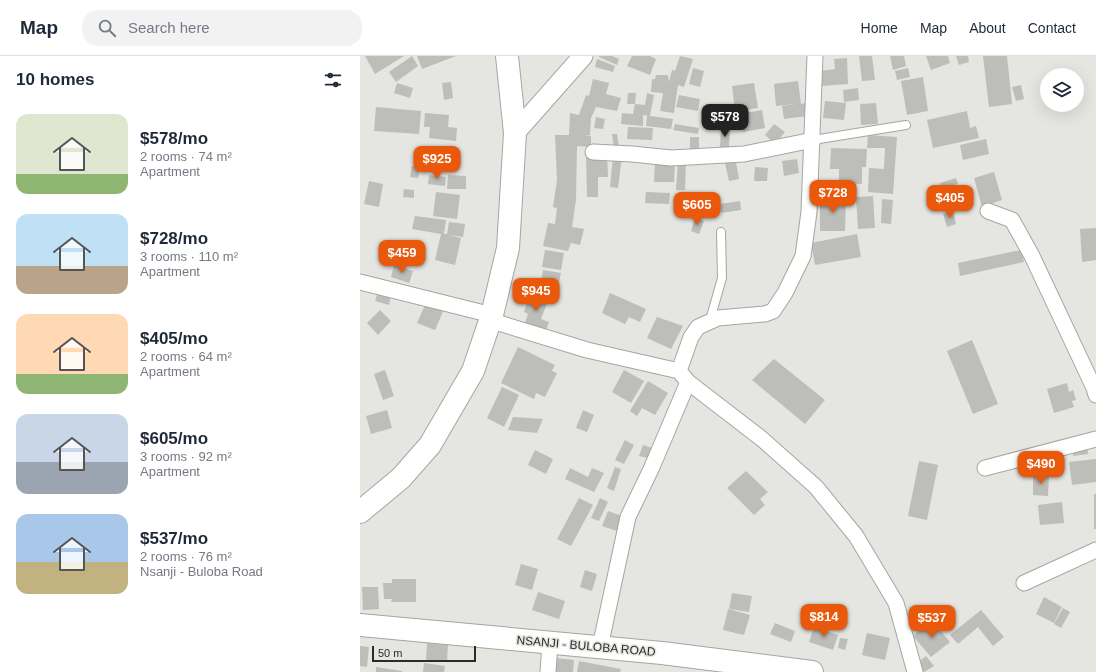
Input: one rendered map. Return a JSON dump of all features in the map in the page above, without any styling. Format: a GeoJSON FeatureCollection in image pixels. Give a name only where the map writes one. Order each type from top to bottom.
{"type":"FeatureCollection","features":[{"type":"Feature","properties":{"kind":"main road"},"geometry":{"type":"LineString","coordinates":[[360,512],[400,478],[430,445],[473,371],[491,318],[508,248],[515,134],[507,56]]}},
{"type":"Feature","properties":{"kind":"main road","name":"NSANJI - BULOBA ROAD"},"geometry":{"type":"LineString","coordinates":[[360,624],[600,647],[807,672]]}},
{"type":"Feature","properties":{"kind":"street"},"geometry":{"type":"LineString","coordinates":[[515,134],[583,56]]}},
{"type":"Feature","properties":{"kind":"street"},"geometry":{"type":"LineString","coordinates":[[600,647],[628,517],[652,467],[683,376],[691,337],[698,327],[710,320],[765,314],[773,311],[785,294],[806,249],[813,140],[816,56]]}},
{"type":"Feature","properties":{"kind":"street"},"geometry":{"type":"LineString","coordinates":[[593,152],[671,158],[744,154],[813,140]]}},
{"type":"Feature","properties":{"kind":"street"},"geometry":{"type":"LineString","coordinates":[[988,211],[1012,220],[1032,256],[1096,395]]}},
{"type":"Feature","properties":{"kind":"street"},"geometry":{"type":"LineString","coordinates":[[360,282],[491,318],[587,350],[683,376],[762,439],[816,487],[856,536],[896,603],[915,672]]}},
{"type":"Feature","properties":{"kind":"street"},"geometry":{"type":"LineString","coordinates":[[985,468],[1096,439]]}},
{"type":"Feature","properties":{"kind":"street"},"geometry":{"type":"LineString","coordinates":[[1024,583],[1096,550]]}},
{"type":"Feature","properties":{"kind":"street"},"geometry":{"type":"LineString","coordinates":[[548,672],[550,643]]}},
{"type":"Feature","properties":{"kind":"lane"},"geometry":{"type":"LineString","coordinates":[[813,140],[906,126]]}},
{"type":"Feature","properties":{"kind":"lane"},"geometry":{"type":"LineString","coordinates":[[710,320],[722,278],[721,232]]}},
{"type":"Feature","properties":{"kind":"building"},"geometry":{"type":"Polygon","coordinates":[[[365,56],[404,56],[375,74],[365,56]]]}},
{"type":"Feature","properties":{"kind":"building"},"geometry":{"type":"Polygon","coordinates":[[[412,56],[418,66],[396,82],[389,72],[412,56]]]}},
{"type":"Feature","properties":{"kind":"building"},"geometry":{"type":"Polygon","coordinates":[[[417,56],[456,56],[422,69],[417,56]]]}},
{"type":"Feature","properties":{"kind":"building"},"geometry":{"type":"Polygon","coordinates":[[[599,56],[612,56],[619,59],[617,65],[599,56]]]}},
{"type":"Feature","properties":{"kind":"building"},"geometry":{"type":"Polygon","coordinates":[[[632,56],[650,56],[656,59],[650,75],[627,66],[632,56]]]}},
{"type":"Feature","properties":{"kind":"building"},"geometry":{"type":"Polygon","coordinates":[[[680,56],[693,59],[684,87],[678,85],[674,113],[660,111],[663,93],[651,92],[652,79],[655,79],[656,75],[668,75],[669,82],[672,70],[675,71],[680,56]]]}},
{"type":"Feature","properties":{"kind":"building"},"geometry":{"type":"Polygon","coordinates":[[[859,56],[872,56],[875,80],[862,81],[859,56]]]}},
{"type":"Feature","properties":{"kind":"building"},"geometry":{"type":"Polygon","coordinates":[[[890,56],[904,56],[906,66],[893,70],[890,56]]]}},
{"type":"Feature","properties":{"kind":"building"},"geometry":{"type":"Polygon","coordinates":[[[926,56],[948,56],[950,63],[931,70],[926,56]]]}},
{"type":"Feature","properties":{"kind":"building"},"geometry":{"type":"Polygon","coordinates":[[[956,56],[968,56],[969,62],[959,65],[956,56]]]}},
{"type":"Feature","properties":{"kind":"building"},"geometry":{"type":"Polygon","coordinates":[[[983,56],[1007,56],[1012,104],[989,107],[983,56]]]}},
{"type":"Feature","properties":{"kind":"building"},"geometry":{"type":"Polygon","coordinates":[[[847,58],[848,84],[821,86],[820,71],[835,69],[834,59],[847,58]]]}},
{"type":"Feature","properties":{"kind":"building"},"geometry":{"type":"Polygon","coordinates":[[[597,59],[615,66],[613,72],[595,67],[597,59]]]}},
{"type":"Feature","properties":{"kind":"building"},"geometry":{"type":"Polygon","coordinates":[[[693,68],[704,71],[700,87],[689,84],[693,68]]]}},
{"type":"Feature","properties":{"kind":"building"},"geometry":{"type":"Polygon","coordinates":[[[908,68],[910,77],[897,80],[895,71],[908,68]]]}},
{"type":"Feature","properties":{"kind":"building"},"geometry":{"type":"Polygon","coordinates":[[[923,77],[928,111],[907,115],[901,81],[923,77]]]}},
{"type":"Feature","properties":{"kind":"building"},"geometry":{"type":"Polygon","coordinates":[[[593,79],[609,83],[606,94],[621,98],[617,111],[596,107],[591,118],[590,135],[584,135],[591,136],[591,147],[577,146],[576,200],[572,227],[584,229],[580,245],[571,243],[568,251],[543,246],[548,223],[555,224],[557,208],[553,207],[557,180],[555,135],[569,135],[570,113],[579,115],[586,95],[589,96],[593,79]]]}},
{"type":"Feature","properties":{"kind":"building"},"geometry":{"type":"Polygon","coordinates":[[[798,81],[801,104],[805,103],[807,116],[784,119],[782,106],[795,104],[776,106],[774,84],[798,81]]]}},
{"type":"Feature","properties":{"kind":"building"},"geometry":{"type":"Polygon","coordinates":[[[451,82],[453,98],[444,100],[442,83],[451,82]]]}},
{"type":"Feature","properties":{"kind":"building"},"geometry":{"type":"Polygon","coordinates":[[[397,83],[413,88],[410,98],[394,93],[397,83]]]}},
{"type":"Feature","properties":{"kind":"building"},"geometry":{"type":"Polygon","coordinates":[[[754,83],[758,108],[735,111],[732,86],[754,83]]]}},
{"type":"Feature","properties":{"kind":"building"},"geometry":{"type":"Polygon","coordinates":[[[1021,85],[1024,99],[1016,101],[1012,87],[1021,85]]]}},
{"type":"Feature","properties":{"kind":"building"},"geometry":{"type":"Polygon","coordinates":[[[858,88],[859,100],[844,102],[843,90],[858,88]]]}},
{"type":"Feature","properties":{"kind":"building"},"geometry":{"type":"Polygon","coordinates":[[[628,93],[636,93],[635,104],[627,104],[628,93]]]}},
{"type":"Feature","properties":{"kind":"building"},"geometry":{"type":"Polygon","coordinates":[[[647,93],[654,95],[650,116],[643,115],[643,126],[621,124],[622,113],[633,114],[635,104],[645,105],[647,93]]]}},
{"type":"Feature","properties":{"kind":"building"},"geometry":{"type":"Polygon","coordinates":[[[679,95],[700,99],[698,111],[676,107],[679,95]]]}},
{"type":"Feature","properties":{"kind":"building"},"geometry":{"type":"Polygon","coordinates":[[[825,101],[846,103],[844,120],[823,118],[825,101]]]}},
{"type":"Feature","properties":{"kind":"building"},"geometry":{"type":"Polygon","coordinates":[[[876,103],[878,124],[861,125],[860,104],[876,103]]]}},
{"type":"Feature","properties":{"kind":"building"},"geometry":{"type":"Polygon","coordinates":[[[376,107],[421,111],[419,134],[374,131],[376,107]]]}},
{"type":"Feature","properties":{"kind":"building"},"geometry":{"type":"Polygon","coordinates":[[[762,110],[765,128],[743,132],[740,114],[762,110]]]}},
{"type":"Feature","properties":{"kind":"building"},"geometry":{"type":"Polygon","coordinates":[[[967,111],[970,128],[976,126],[979,138],[933,148],[927,120],[967,111]]]}},
{"type":"Feature","properties":{"kind":"building"},"geometry":{"type":"Polygon","coordinates":[[[425,113],[449,115],[448,127],[457,128],[456,141],[429,138],[430,127],[424,127],[425,113]]]}},
{"type":"Feature","properties":{"kind":"building"},"geometry":{"type":"Polygon","coordinates":[[[647,116],[673,119],[671,129],[646,126],[647,116]]]}},
{"type":"Feature","properties":{"kind":"building"},"geometry":{"type":"Polygon","coordinates":[[[596,117],[605,119],[603,129],[594,128],[596,117]]]}},
{"type":"Feature","properties":{"kind":"building"},"geometry":{"type":"Polygon","coordinates":[[[675,124],[699,128],[698,134],[673,130],[675,124]]]}},
{"type":"Feature","properties":{"kind":"building"},"geometry":{"type":"Polygon","coordinates":[[[774,124],[785,132],[775,144],[765,135],[774,124]]]}},
{"type":"Feature","properties":{"kind":"building"},"geometry":{"type":"Polygon","coordinates":[[[628,127],[653,128],[652,140],[627,139],[628,127]]]}},
{"type":"Feature","properties":{"kind":"building"},"geometry":{"type":"Polygon","coordinates":[[[721,128],[730,128],[729,147],[720,147],[721,128]]]}},
{"type":"Feature","properties":{"kind":"building"},"geometry":{"type":"Polygon","coordinates":[[[612,134],[617,134],[619,148],[614,149],[612,134]]]}},
{"type":"Feature","properties":{"kind":"building"},"geometry":{"type":"Polygon","coordinates":[[[868,135],[897,137],[893,194],[868,192],[869,168],[884,169],[885,148],[867,148],[868,135]]]}},
{"type":"Feature","properties":{"kind":"building"},"geometry":{"type":"Polygon","coordinates":[[[690,137],[699,137],[699,149],[690,149],[690,137]]]}},
{"type":"Feature","properties":{"kind":"building"},"geometry":{"type":"Polygon","coordinates":[[[986,139],[989,154],[963,160],[960,145],[986,139]]]}},
{"type":"Feature","properties":{"kind":"building"},"geometry":{"type":"Polygon","coordinates":[[[831,148],[867,149],[866,167],[862,167],[862,184],[839,183],[839,169],[830,169],[831,148]]]}},
{"type":"Feature","properties":{"kind":"building"},"geometry":{"type":"Polygon","coordinates":[[[607,154],[608,177],[598,177],[598,197],[587,197],[586,155],[607,154]]]}},
{"type":"Feature","properties":{"kind":"building"},"geometry":{"type":"Polygon","coordinates":[[[613,156],[622,157],[618,188],[610,187],[613,156]]]}},
{"type":"Feature","properties":{"kind":"building"},"geometry":{"type":"Polygon","coordinates":[[[735,157],[739,179],[729,181],[724,159],[735,157]]]}},
{"type":"Feature","properties":{"kind":"building"},"geometry":{"type":"Polygon","coordinates":[[[655,159],[675,160],[674,182],[654,182],[655,159]]]}},
{"type":"Feature","properties":{"kind":"building"},"geometry":{"type":"Polygon","coordinates":[[[797,159],[799,173],[784,176],[782,161],[797,159]]]}},
{"type":"Feature","properties":{"kind":"building"},"geometry":{"type":"Polygon","coordinates":[[[678,161],[686,162],[685,190],[676,190],[678,161]]]}},
{"type":"Feature","properties":{"kind":"building"},"geometry":{"type":"Polygon","coordinates":[[[412,166],[420,167],[418,178],[410,177],[412,166]]]}},
{"type":"Feature","properties":{"kind":"building"},"geometry":{"type":"Polygon","coordinates":[[[755,167],[768,168],[767,181],[754,181],[755,167]]]}},
{"type":"Feature","properties":{"kind":"building"},"geometry":{"type":"Polygon","coordinates":[[[994,172],[1002,200],[982,207],[974,178],[994,172]]]}},
{"type":"Feature","properties":{"kind":"building"},"geometry":{"type":"Polygon","coordinates":[[[429,175],[446,177],[445,186],[428,184],[429,175]]]}},
{"type":"Feature","properties":{"kind":"building"},"geometry":{"type":"Polygon","coordinates":[[[448,175],[466,176],[466,189],[447,189],[448,175]]]}},
{"type":"Feature","properties":{"kind":"building"},"geometry":{"type":"Polygon","coordinates":[[[956,178],[958,184],[942,188],[940,183],[956,178]]]}},
{"type":"Feature","properties":{"kind":"building"},"geometry":{"type":"Polygon","coordinates":[[[369,181],[383,184],[379,207],[364,204],[369,181]]]}},
{"type":"Feature","properties":{"kind":"building"},"geometry":{"type":"Polygon","coordinates":[[[955,187],[959,208],[944,211],[940,190],[955,187]]]}},
{"type":"Feature","properties":{"kind":"building"},"geometry":{"type":"Polygon","coordinates":[[[404,189],[414,190],[414,198],[403,197],[404,189]]]}},
{"type":"Feature","properties":{"kind":"building"},"geometry":{"type":"Polygon","coordinates":[[[436,192],[460,195],[457,219],[433,216],[436,192]]]}},
{"type":"Feature","properties":{"kind":"building"},"geometry":{"type":"Polygon","coordinates":[[[646,192],[670,193],[669,204],[645,203],[646,192]]]}},
{"type":"Feature","properties":{"kind":"building"},"geometry":{"type":"Polygon","coordinates":[[[873,196],[875,228],[858,229],[856,197],[873,196]]]}},
{"type":"Feature","properties":{"kind":"building"},"geometry":{"type":"Polygon","coordinates":[[[820,197],[846,197],[845,231],[820,231],[820,197]]]}},
{"type":"Feature","properties":{"kind":"building"},"geometry":{"type":"Polygon","coordinates":[[[882,199],[893,200],[891,224],[881,223],[882,199]]]}},
{"type":"Feature","properties":{"kind":"building"},"geometry":{"type":"Polygon","coordinates":[[[740,201],[741,210],[721,213],[720,204],[740,201]]]}},
{"type":"Feature","properties":{"kind":"building"},"geometry":{"type":"Polygon","coordinates":[[[953,212],[956,224],[947,227],[943,214],[953,212]]]}},
{"type":"Feature","properties":{"kind":"building"},"geometry":{"type":"Polygon","coordinates":[[[415,216],[446,220],[444,234],[447,234],[449,222],[465,224],[463,237],[449,235],[461,238],[455,265],[435,260],[441,234],[412,229],[415,216]]]}},
{"type":"Feature","properties":{"kind":"building"},"geometry":{"type":"Polygon","coordinates":[[[695,218],[704,221],[699,234],[691,231],[695,218]]]}},
{"type":"Feature","properties":{"kind":"building"},"geometry":{"type":"Polygon","coordinates":[[[1096,228],[1096,260],[1082,262],[1080,229],[1096,228]]]}},
{"type":"Feature","properties":{"kind":"building"},"geometry":{"type":"Polygon","coordinates":[[[857,234],[861,257],[815,265],[811,243],[857,234]]]}},
{"type":"Feature","properties":{"kind":"building"},"geometry":{"type":"Polygon","coordinates":[[[545,250],[564,253],[561,270],[542,267],[545,250]]]}},
{"type":"Feature","properties":{"kind":"building"},"geometry":{"type":"Polygon","coordinates":[[[1021,250],[1024,262],[960,276],[958,263],[1021,250]]]}},
{"type":"Feature","properties":{"kind":"building"},"geometry":{"type":"Polygon","coordinates":[[[394,265],[413,271],[409,283],[391,277],[394,265]]]}},
{"type":"Feature","properties":{"kind":"building"},"geometry":{"type":"Polygon","coordinates":[[[543,270],[561,273],[557,293],[540,290],[543,270]]]}},
{"type":"Feature","properties":{"kind":"building"},"geometry":{"type":"Polygon","coordinates":[[[531,291],[549,298],[541,319],[549,322],[546,331],[523,328],[528,314],[524,312],[531,291]]]}},
{"type":"Feature","properties":{"kind":"building"},"geometry":{"type":"Polygon","coordinates":[[[378,292],[391,295],[389,305],[375,301],[378,292]]]}},
{"type":"Feature","properties":{"kind":"building"},"geometry":{"type":"Polygon","coordinates":[[[610,293],[646,309],[640,322],[629,317],[625,324],[602,313],[610,293]]]}},
{"type":"Feature","properties":{"kind":"building"},"geometry":{"type":"Polygon","coordinates":[[[426,303],[445,307],[435,330],[417,323],[426,303]]]}},
{"type":"Feature","properties":{"kind":"building"},"geometry":{"type":"Polygon","coordinates":[[[380,310],[391,321],[378,335],[367,323],[380,310]]]}},
{"type":"Feature","properties":{"kind":"building"},"geometry":{"type":"Polygon","coordinates":[[[657,317],[683,326],[671,349],[647,338],[657,317]]]}},
{"type":"Feature","properties":{"kind":"building"},"geometry":{"type":"Polygon","coordinates":[[[972,340],[998,404],[973,414],[947,351],[972,340]]]}},
{"type":"Feature","properties":{"kind":"building"},"geometry":{"type":"Polygon","coordinates":[[[518,347],[555,365],[552,371],[557,373],[545,397],[536,393],[534,399],[501,383],[518,347]]]}},
{"type":"Feature","properties":{"kind":"building"},"geometry":{"type":"Polygon","coordinates":[[[774,359],[825,400],[805,424],[752,380],[774,359]]]}},
{"type":"Feature","properties":{"kind":"building"},"geometry":{"type":"Polygon","coordinates":[[[385,370],[394,396],[383,400],[374,374],[385,370]]]}},
{"type":"Feature","properties":{"kind":"building"},"geometry":{"type":"Polygon","coordinates":[[[624,370],[644,381],[631,403],[612,392],[624,370]]]}},
{"type":"Feature","properties":{"kind":"building"},"geometry":{"type":"Polygon","coordinates":[[[648,381],[668,393],[655,415],[642,408],[637,416],[630,411],[648,381]]]}},
{"type":"Feature","properties":{"kind":"building"},"geometry":{"type":"Polygon","coordinates":[[[1067,383],[1069,392],[1073,390],[1076,400],[1072,401],[1074,407],[1054,413],[1047,389],[1067,383]]]}},
{"type":"Feature","properties":{"kind":"building"},"geometry":{"type":"Polygon","coordinates":[[[502,387],[519,395],[504,427],[487,418],[502,387]]]}},
{"type":"Feature","properties":{"kind":"building"},"geometry":{"type":"Polygon","coordinates":[[[387,410],[392,428],[371,434],[366,416],[387,410]]]}},
{"type":"Feature","properties":{"kind":"building"},"geometry":{"type":"Polygon","coordinates":[[[583,410],[594,415],[587,432],[576,428],[583,410]]]}},
{"type":"Feature","properties":{"kind":"building"},"geometry":{"type":"Polygon","coordinates":[[[513,417],[543,419],[537,433],[508,430],[513,417]]]}},
{"type":"Feature","properties":{"kind":"building"},"geometry":{"type":"Polygon","coordinates":[[[625,440],[634,445],[624,464],[615,460],[625,440]]]}},
{"type":"Feature","properties":{"kind":"building"},"geometry":{"type":"Polygon","coordinates":[[[1087,443],[1088,454],[1073,456],[1072,445],[1087,443]]]}},
{"type":"Feature","properties":{"kind":"building"},"geometry":{"type":"Polygon","coordinates":[[[643,445],[652,448],[648,458],[639,456],[643,445]]]}},
{"type":"Feature","properties":{"kind":"building"},"geometry":{"type":"Polygon","coordinates":[[[535,450],[553,459],[546,474],[528,465],[535,450]]]}},
{"type":"Feature","properties":{"kind":"building"},"geometry":{"type":"Polygon","coordinates":[[[1096,459],[1096,482],[1072,485],[1069,462],[1096,459]]]}},
{"type":"Feature","properties":{"kind":"building"},"geometry":{"type":"Polygon","coordinates":[[[919,461],[938,465],[927,520],[908,516],[919,461]]]}},
{"type":"Feature","properties":{"kind":"building"},"geometry":{"type":"Polygon","coordinates":[[[615,467],[621,469],[614,491],[607,488],[615,467]]]}},
{"type":"Feature","properties":{"kind":"building"},"geometry":{"type":"Polygon","coordinates":[[[570,468],[588,477],[592,468],[604,473],[594,492],[565,479],[570,468]]]}},
{"type":"Feature","properties":{"kind":"building"},"geometry":{"type":"Polygon","coordinates":[[[746,471],[768,492],[760,499],[765,505],[754,515],[727,488],[746,471]]]}},
{"type":"Feature","properties":{"kind":"building"},"geometry":{"type":"Polygon","coordinates":[[[1033,474],[1049,475],[1048,496],[1033,495],[1033,474]]]}},
{"type":"Feature","properties":{"kind":"building"},"geometry":{"type":"Polygon","coordinates":[[[1094,494],[1096,494],[1096,529],[1094,529],[1094,494]]]}},
{"type":"Feature","properties":{"kind":"building"},"geometry":{"type":"Polygon","coordinates":[[[579,498],[593,505],[571,546],[557,539],[579,498]]]}},
{"type":"Feature","properties":{"kind":"building"},"geometry":{"type":"Polygon","coordinates":[[[600,498],[608,502],[599,521],[591,518],[600,498]]]}},
{"type":"Feature","properties":{"kind":"building"},"geometry":{"type":"Polygon","coordinates":[[[1062,502],[1064,523],[1040,525],[1038,505],[1062,502]]]}},
{"type":"Feature","properties":{"kind":"building"},"geometry":{"type":"Polygon","coordinates":[[[608,511],[622,516],[617,531],[602,526],[608,511]]]}},
{"type":"Feature","properties":{"kind":"building"},"geometry":{"type":"Polygon","coordinates":[[[521,564],[538,569],[532,590],[515,585],[521,564]]]}},
{"type":"Feature","properties":{"kind":"building"},"geometry":{"type":"Polygon","coordinates":[[[585,570],[597,574],[592,591],[580,587],[585,570]]]}},
{"type":"Feature","properties":{"kind":"building"},"geometry":{"type":"Polygon","coordinates":[[[392,579],[416,579],[416,602],[391,602],[392,599],[384,599],[383,583],[392,583],[392,579]]]}},
{"type":"Feature","properties":{"kind":"building"},"geometry":{"type":"Polygon","coordinates":[[[362,587],[378,587],[379,609],[363,610],[362,587]]]}},
{"type":"Feature","properties":{"kind":"building"},"geometry":{"type":"Polygon","coordinates":[[[538,592],[565,601],[559,619],[532,610],[538,592]]]}},
{"type":"Feature","properties":{"kind":"building"},"geometry":{"type":"Polygon","coordinates":[[[732,593],[752,596],[749,612],[729,609],[732,593]]]}},
{"type":"Feature","properties":{"kind":"building"},"geometry":{"type":"Polygon","coordinates":[[[1044,597],[1062,607],[1054,623],[1036,614],[1044,597]]]}},
{"type":"Feature","properties":{"kind":"building"},"geometry":{"type":"Polygon","coordinates":[[[1063,608],[1070,612],[1061,628],[1054,624],[1063,608]]]}},
{"type":"Feature","properties":{"kind":"building"},"geometry":{"type":"Polygon","coordinates":[[[728,609],[750,615],[744,635],[723,630],[728,609]]]}},
{"type":"Feature","properties":{"kind":"building"},"geometry":{"type":"Polygon","coordinates":[[[981,610],[1004,637],[993,646],[978,627],[958,644],[950,635],[981,610]]]}},
{"type":"Feature","properties":{"kind":"building"},"geometry":{"type":"Polygon","coordinates":[[[932,620],[950,642],[931,657],[913,636],[932,620]]]}},
{"type":"Feature","properties":{"kind":"building"},"geometry":{"type":"Polygon","coordinates":[[[775,623],[795,631],[791,642],[770,634],[775,623]]]}},
{"type":"Feature","properties":{"kind":"building"},"geometry":{"type":"Polygon","coordinates":[[[814,627],[838,635],[833,650],[809,642],[814,627]]]}},
{"type":"Feature","properties":{"kind":"building"},"geometry":{"type":"Polygon","coordinates":[[[867,633],[890,638],[885,660],[862,655],[867,633]]]}},
{"type":"Feature","properties":{"kind":"building"},"geometry":{"type":"Polygon","coordinates":[[[840,638],[848,639],[845,650],[838,648],[840,638]]]}},
{"type":"Feature","properties":{"kind":"building"},"geometry":{"type":"Polygon","coordinates":[[[427,643],[448,645],[447,662],[426,661],[427,643]]]}},
{"type":"Feature","properties":{"kind":"building"},"geometry":{"type":"Polygon","coordinates":[[[360,646],[369,647],[367,667],[360,666],[360,646]]]}},
{"type":"Feature","properties":{"kind":"building"},"geometry":{"type":"Polygon","coordinates":[[[926,656],[934,666],[924,672],[917,663],[926,656]]]}},
{"type":"Feature","properties":{"kind":"building"},"geometry":{"type":"Polygon","coordinates":[[[556,658],[574,660],[573,672],[554,672],[556,658]]]}},
{"type":"Feature","properties":{"kind":"building"},"geometry":{"type":"Polygon","coordinates":[[[579,661],[621,669],[620,672],[577,672],[579,661]]]}},
{"type":"Feature","properties":{"kind":"building"},"geometry":{"type":"Polygon","coordinates":[[[424,663],[445,666],[444,672],[423,672],[424,663]]]}},
{"type":"Feature","properties":{"kind":"building"},"geometry":{"type":"Polygon","coordinates":[[[376,667],[402,671],[402,672],[376,672],[376,667]]]}}]}
